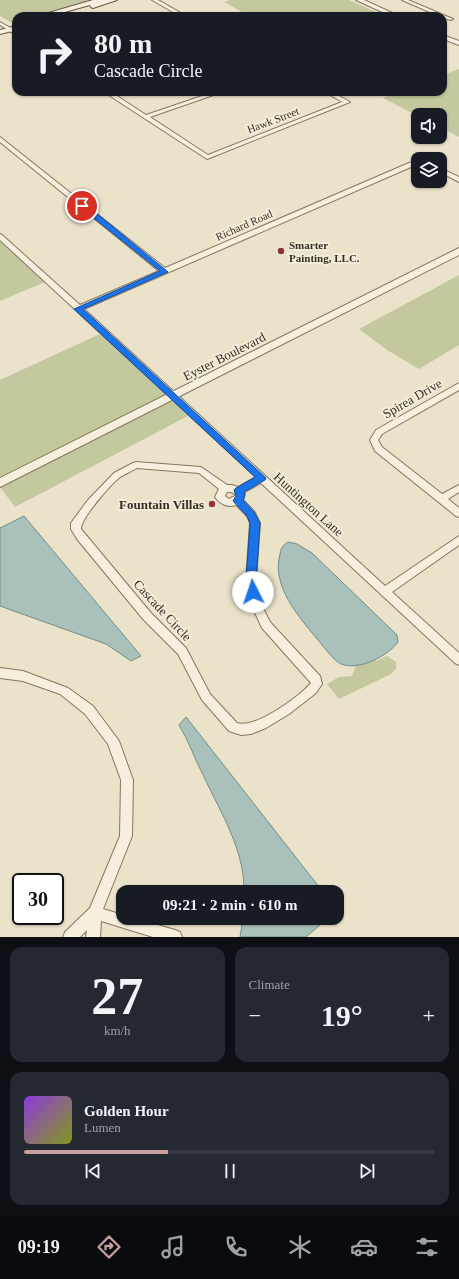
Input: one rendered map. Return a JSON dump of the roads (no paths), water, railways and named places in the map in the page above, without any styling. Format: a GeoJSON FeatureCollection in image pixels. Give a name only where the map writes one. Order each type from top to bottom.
{"type":"FeatureCollection","features":[{"type":"Feature","properties":{"kind":"main road"},"geometry":{"type":"LineString","coordinates":[[56,12],[81,5],[114,0]]}},
{"type":"Feature","properties":{"kind":"main road"},"geometry":{"type":"LineString","coordinates":[[70,12],[100,2]]}},
{"type":"Feature","properties":{"kind":"main road"},"geometry":{"type":"LineString","coordinates":[[63,12],[81,5]]}},
{"type":"Feature","properties":{"kind":"street"},"geometry":{"type":"LineString","coordinates":[[154,0],[176,12]]}},
{"type":"Feature","properties":{"kind":"street"},"geometry":{"type":"LineString","coordinates":[[360,0],[387,12]]}},
{"type":"Feature","properties":{"kind":"street"},"geometry":{"type":"LineString","coordinates":[[404,0],[433,12]]}},
{"type":"Feature","properties":{"kind":"street"},"geometry":{"type":"LineString","coordinates":[[447,18],[451,20]]}},
{"type":"Feature","properties":{"kind":"street"},"geometry":{"type":"LineString","coordinates":[[447,38],[459,43]]}},
{"type":"Feature","properties":{"kind":"street"},"geometry":{"type":"LineString","coordinates":[[114,96],[146,116],[207,96]]}},
{"type":"Feature","properties":{"kind":"street","name":"Hawk Street"},"geometry":{"type":"LineString","coordinates":[[146,116],[207,157],[347,102],[336,96]]}},
{"type":"Feature","properties":{"kind":"street"},"geometry":{"type":"LineString","coordinates":[[0,139],[165,272]]}},
{"type":"Feature","properties":{"kind":"street","name":"Richard Road"},"geometry":{"type":"LineString","coordinates":[[78,309],[411,164]]}},
{"type":"Feature","properties":{"kind":"street"},"geometry":{"type":"LineString","coordinates":[[447,174],[459,180]]}},
{"type":"Feature","properties":{"kind":"street","name":"Huntington Lane"},"geometry":{"type":"LineString","coordinates":[[0,236],[459,660]]}},
{"type":"Feature","properties":{"kind":"street","name":"Eyster Boulevard"},"geometry":{"type":"LineString","coordinates":[[0,483],[173,397],[459,251]]}},
{"type":"Feature","properties":{"kind":"street","name":"Spirea Drive"},"geometry":{"type":"LineString","coordinates":[[459,386],[379,432],[374,440],[378,449],[459,513]]}},
{"type":"Feature","properties":{"kind":"street","name":"Cascade Circle"},"geometry":{"type":"LineString","coordinates":[[225,489],[201,470],[136,465],[117,475],[91,502],[76,523],[76,529],[80,536],[147,616],[182,651],[197,682],[206,696],[233,727],[244,731],[253,729],[268,722],[312,690],[317,684],[316,679],[274,636],[266,625],[255,602],[251,581],[255,523],[251,514],[238,496]]}},
{"type":"Feature","properties":{"kind":"street"},"geometry":{"type":"LineString","coordinates":[[238,496],[232,488],[225,489],[220,494],[222,500],[230,503],[262,478]]}},
{"type":"Feature","properties":{"kind":"street"},"geometry":{"type":"LineString","coordinates":[[441,499],[459,488]]}},
{"type":"Feature","properties":{"kind":"street"},"geometry":{"type":"LineString","coordinates":[[385,591],[459,540]]}},
{"type":"Feature","properties":{"kind":"street"},"geometry":{"type":"LineString","coordinates":[[0,673],[23,676],[64,691],[89,710],[113,741],[126,780],[126,836],[95,913],[93,937]]}},
{"type":"Feature","properties":{"kind":"street"},"geometry":{"type":"LineString","coordinates":[[70,937],[95,913]]}},
{"type":"Feature","properties":{"kind":"street"},"geometry":{"type":"LineString","coordinates":[[95,913],[175,937]]}},
{"type":"Feature","properties":{"kind":"water"},"geometry":{"type":"Polygon","coordinates":[[[24,516],[141,656],[131,661],[106,644],[0,606],[0,528],[24,516]]]}},
{"type":"Feature","properties":{"kind":"water"},"geometry":{"type":"Polygon","coordinates":[[[288,542],[297,544],[312,553],[397,635],[398,642],[380,657],[364,664],[348,666],[341,664],[332,657],[295,611],[283,589],[279,578],[278,566],[281,550],[288,542]]]}},
{"type":"Feature","properties":{"kind":"water"},"geometry":{"type":"Polygon","coordinates":[[[186,717],[318,885],[244,885],[241,862],[231,833],[179,725],[186,717]]]}},
{"type":"Feature","properties":{"kind":"water"},"geometry":{"type":"Polygon","coordinates":[[[242,925],[320,925],[306,937],[240,937],[242,925]]]}},
{"type":"Feature","properties":{"kind":"place","name":"Smarter Painting, LLC."},"geometry":{"type":"Point","coordinates":[281,251]}},
{"type":"Feature","properties":{"kind":"place","name":"Fountain Villas"},"geometry":{"type":"Point","coordinates":[212,504]}}]}
